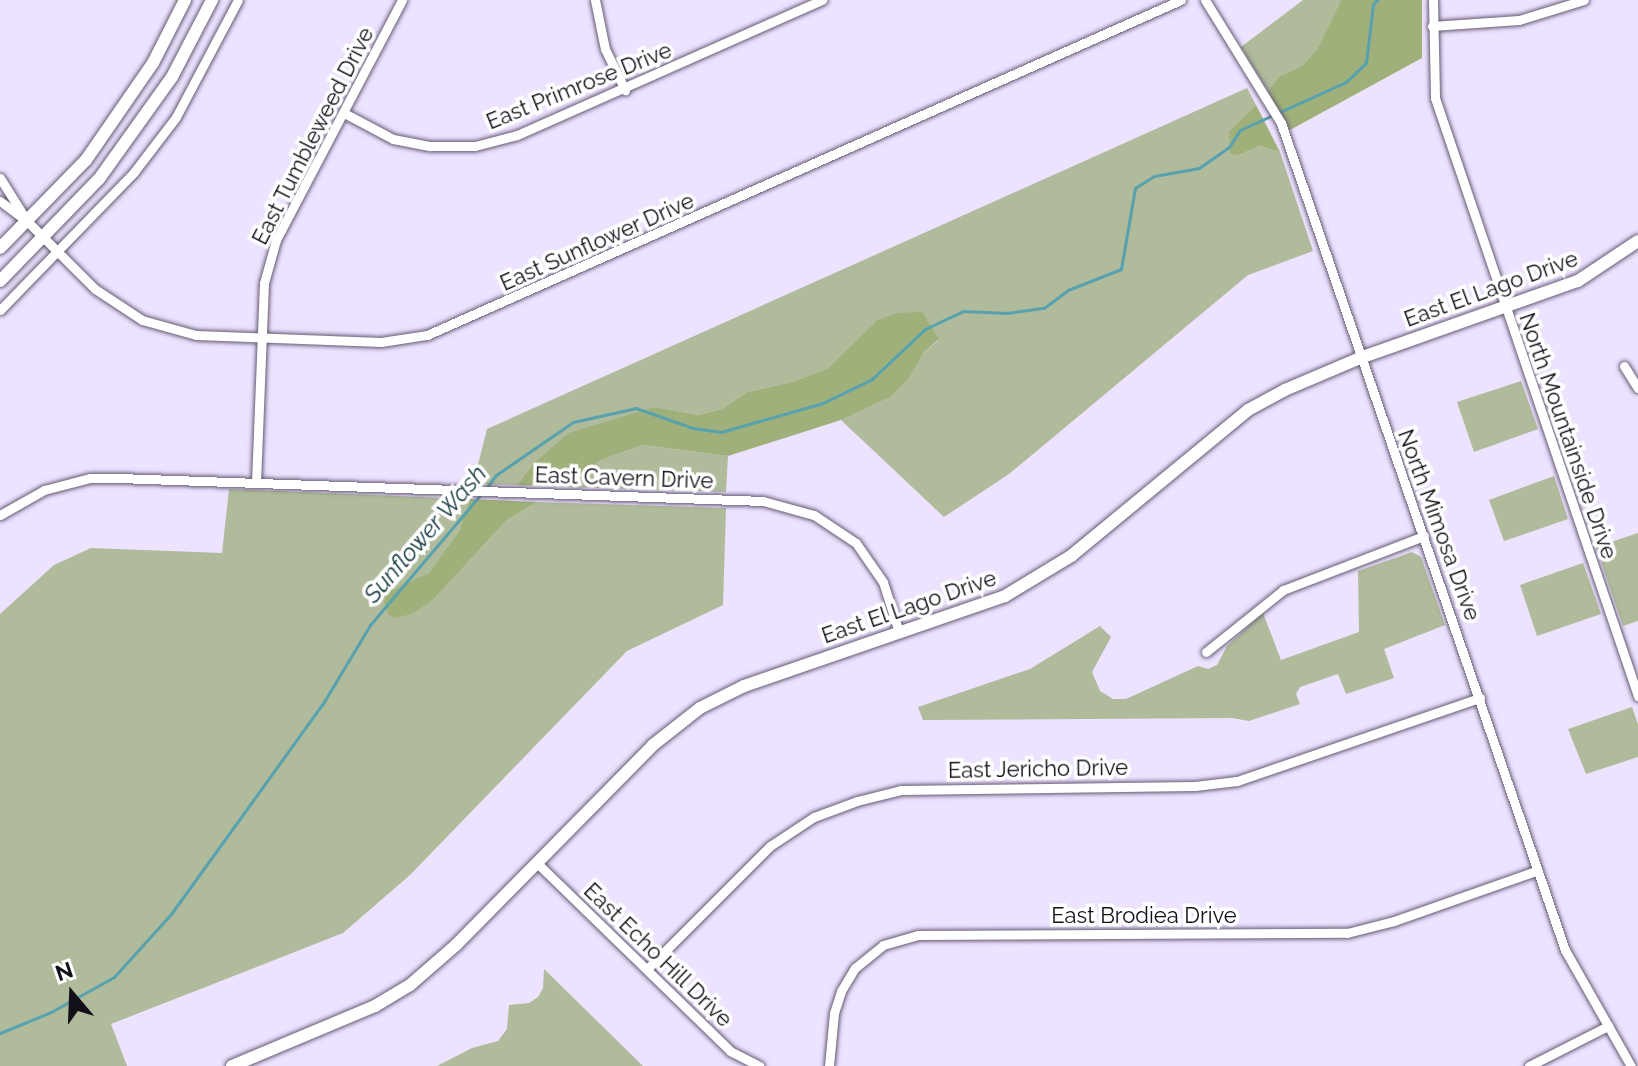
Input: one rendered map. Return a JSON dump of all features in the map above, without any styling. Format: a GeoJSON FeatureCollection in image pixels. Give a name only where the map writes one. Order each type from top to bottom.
{"type":"FeatureCollection","features":[{"type":"Feature","properties":{"kind":"street"},"geometry":{"type":"LineString","coordinates":[[0,248],[86,160],[153,63],[185,0]]}},
{"type":"Feature","properties":{"kind":"street"},"geometry":{"type":"LineString","coordinates":[[0,281],[99,179],[172,77],[212,0]]}},
{"type":"Feature","properties":{"kind":"street"},"geometry":{"type":"LineString","coordinates":[[0,310],[134,172],[176,117],[238,0]]}},
{"type":"Feature","properties":{"kind":"street","name":"East Tumbleweed Drive"},"geometry":{"type":"LineString","coordinates":[[256,482],[264,283],[276,240],[402,0]]}},
{"type":"Feature","properties":{"kind":"street"},"geometry":{"type":"LineString","coordinates":[[595,0],[605,49],[625,90]]}},
{"type":"Feature","properties":{"kind":"street","name":"East Sunflower Drive"},"geometry":{"type":"LineString","coordinates":[[27,221],[95,289],[142,320],[196,335],[381,342],[427,335],[1181,0]]}},
{"type":"Feature","properties":{"kind":"street","name":"North Mimosa Drive"},"geometry":{"type":"LineString","coordinates":[[1205,0],[1281,123],[1565,950],[1631,1066]]}},
{"type":"Feature","properties":{"kind":"street","name":"North Mountainside Drive"},"geometry":{"type":"LineString","coordinates":[[1433,0],[1435,98],[1638,696]]}},
{"type":"Feature","properties":{"kind":"street"},"geometry":{"type":"LineString","coordinates":[[1432,26],[1519,20],[1584,0]]}},
{"type":"Feature","properties":{"kind":"street","name":"East Primrose Drive"},"geometry":{"type":"LineString","coordinates":[[344,113],[393,139],[430,146],[475,146],[517,135],[625,90],[818,1]]}},
{"type":"Feature","properties":{"kind":"street"},"geometry":{"type":"LineString","coordinates":[[0,178],[27,221]]}},
{"type":"Feature","properties":{"kind":"street"},"geometry":{"type":"LineString","coordinates":[[0,201],[27,221]]}},
{"type":"Feature","properties":{"kind":"street","name":"East El Lago Drive"},"geometry":{"type":"LineString","coordinates":[[232,1066],[394,996],[456,945],[653,745],[700,708],[744,686],[1005,596],[1071,556],[1248,410],[1285,390],[1360,358],[1506,309],[1578,281],[1638,241]]}},
{"type":"Feature","properties":{"kind":"street"},"geometry":{"type":"LineString","coordinates":[[1624,366],[1638,388]]}},
{"type":"Feature","properties":{"kind":"street","name":"East Cavern Drive"},"geometry":{"type":"LineString","coordinates":[[0,515],[44,490],[90,478],[763,501],[814,515],[856,543],[883,582],[899,632]]}},
{"type":"Feature","properties":{"kind":"street"},"geometry":{"type":"LineString","coordinates":[[1206,652],[1283,590],[1424,536]]}},
{"type":"Feature","properties":{"kind":"street","name":"East Jericho Drive"},"geometry":{"type":"LineString","coordinates":[[647,969],[770,846],[814,817],[857,801],[901,790],[1195,786],[1237,781],[1480,698]]}},
{"type":"Feature","properties":{"kind":"street","name":"East Echo Hill Drive"},"geometry":{"type":"LineString","coordinates":[[537,863],[730,1051],[759,1066]]}},
{"type":"Feature","properties":{"kind":"street","name":"East Brodiea Drive"},"geometry":{"type":"LineString","coordinates":[[829,1066],[834,1013],[841,991],[855,968],[883,945],[918,935],[1347,933],[1394,921],[1536,871]]}},
{"type":"Feature","properties":{"kind":"street"},"geometry":{"type":"LineString","coordinates":[[1529,1066],[1608,1026]]}},
{"type":"Feature","properties":{"kind":"green space"},"geometry":{"type":"Polygon","coordinates":[[[1303,0],[1341,0],[1317,49],[1302,66],[1279,76],[1268,91],[1241,47],[1303,0]]]}},
{"type":"Feature","properties":{"kind":"green space"},"geometry":{"type":"Polygon","coordinates":[[[1341,0],[1422,0],[1422,58],[1290,130],[1268,91],[1279,76],[1302,66],[1317,49],[1341,0]]]}},
{"type":"Feature","properties":{"kind":"green space"},"geometry":{"type":"Polygon","coordinates":[[[1247,88],[1256,105],[1229,131],[1239,155],[1259,146],[1280,152],[1313,251],[1248,275],[1009,474],[944,517],[841,420],[891,397],[910,377],[924,352],[939,340],[876,321],[828,368],[792,382],[747,392],[722,409],[698,415],[653,407],[534,463],[517,485],[473,484],[487,429],[1247,88]]]}},
{"type":"Feature","properties":{"kind":"green space"},"geometry":{"type":"Polygon","coordinates":[[[1256,105],[1280,152],[1259,146],[1239,155],[1230,154],[1229,131],[1256,105]]]}},
{"type":"Feature","properties":{"kind":"green space"},"geometry":{"type":"Polygon","coordinates":[[[922,312],[939,339],[924,352],[910,377],[891,397],[841,420],[728,456],[643,445],[601,460],[565,487],[517,485],[534,463],[569,433],[654,407],[698,415],[722,409],[747,392],[792,382],[828,368],[876,321],[897,313],[922,312]]]}},
{"type":"Feature","properties":{"kind":"green space"},"geometry":{"type":"Polygon","coordinates":[[[1521,381],[1538,429],[1474,452],[1457,402],[1521,381]]]}},
{"type":"Feature","properties":{"kind":"green space"},"geometry":{"type":"Polygon","coordinates":[[[643,445],[728,456],[726,492],[565,487],[601,460],[643,445]]]}},
{"type":"Feature","properties":{"kind":"green space"},"geometry":{"type":"Polygon","coordinates":[[[1554,476],[1568,519],[1504,541],[1489,500],[1554,476]]]}},
{"type":"Feature","properties":{"kind":"green space"},"geometry":{"type":"Polygon","coordinates":[[[229,489],[470,499],[459,531],[429,574],[387,592],[434,599],[506,521],[537,502],[726,508],[723,605],[627,651],[410,875],[343,933],[111,1024],[127,1066],[0,1066],[0,614],[54,565],[91,548],[222,553],[229,489]]]}},
{"type":"Feature","properties":{"kind":"green space"},"geometry":{"type":"Polygon","coordinates":[[[470,499],[537,502],[506,521],[434,599],[412,614],[394,618],[388,614],[384,602],[387,592],[429,573],[459,531],[470,499]]]}},
{"type":"Feature","properties":{"kind":"green space"},"geometry":{"type":"Polygon","coordinates":[[[1638,533],[1638,621],[1623,626],[1596,547],[1638,533]]]}},
{"type":"Feature","properties":{"kind":"green space"},"geometry":{"type":"Polygon","coordinates":[[[1412,552],[1421,557],[1445,625],[1384,649],[1394,678],[1346,694],[1338,674],[1300,687],[1296,694],[1300,704],[1249,721],[1232,718],[923,720],[918,707],[1030,669],[1100,626],[1111,637],[1092,672],[1100,691],[1113,699],[1126,699],[1198,666],[1208,669],[1217,665],[1227,646],[1263,613],[1281,660],[1359,632],[1358,571],[1412,552]]]}},
{"type":"Feature","properties":{"kind":"green space"},"geometry":{"type":"Polygon","coordinates":[[[1583,563],[1601,614],[1537,636],[1520,585],[1583,563]]]}},
{"type":"Feature","properties":{"kind":"green space"},"geometry":{"type":"Polygon","coordinates":[[[1632,707],[1638,724],[1638,757],[1586,774],[1568,729],[1632,707]]]}},
{"type":"Feature","properties":{"kind":"green space"},"geometry":{"type":"Polygon","coordinates":[[[544,969],[643,1066],[437,1066],[472,1048],[498,1041],[507,1029],[509,1005],[529,1003],[538,997],[543,988],[544,969]]]}},
{"type":"Feature","properties":{"kind":"waterway","name":"Sunflower Wash"},"geometry":{"type":"LineString","coordinates":[[487,487],[496,475],[573,422],[636,408],[693,428],[721,432],[823,403],[872,379],[925,329],[963,311],[1007,313],[1044,308],[1068,290],[1121,269],[1135,188],[1154,176],[1199,168],[1229,147],[1240,130],[1346,82],[1366,63],[1373,4],[1377,0]]}},
{"type":"Feature","properties":{"kind":"waterway","name":"Sunflower Wash"},"geometry":{"type":"LineString","coordinates":[[0,1033],[51,1012],[114,977],[171,914],[322,705],[370,625],[482,493]]}}]}
